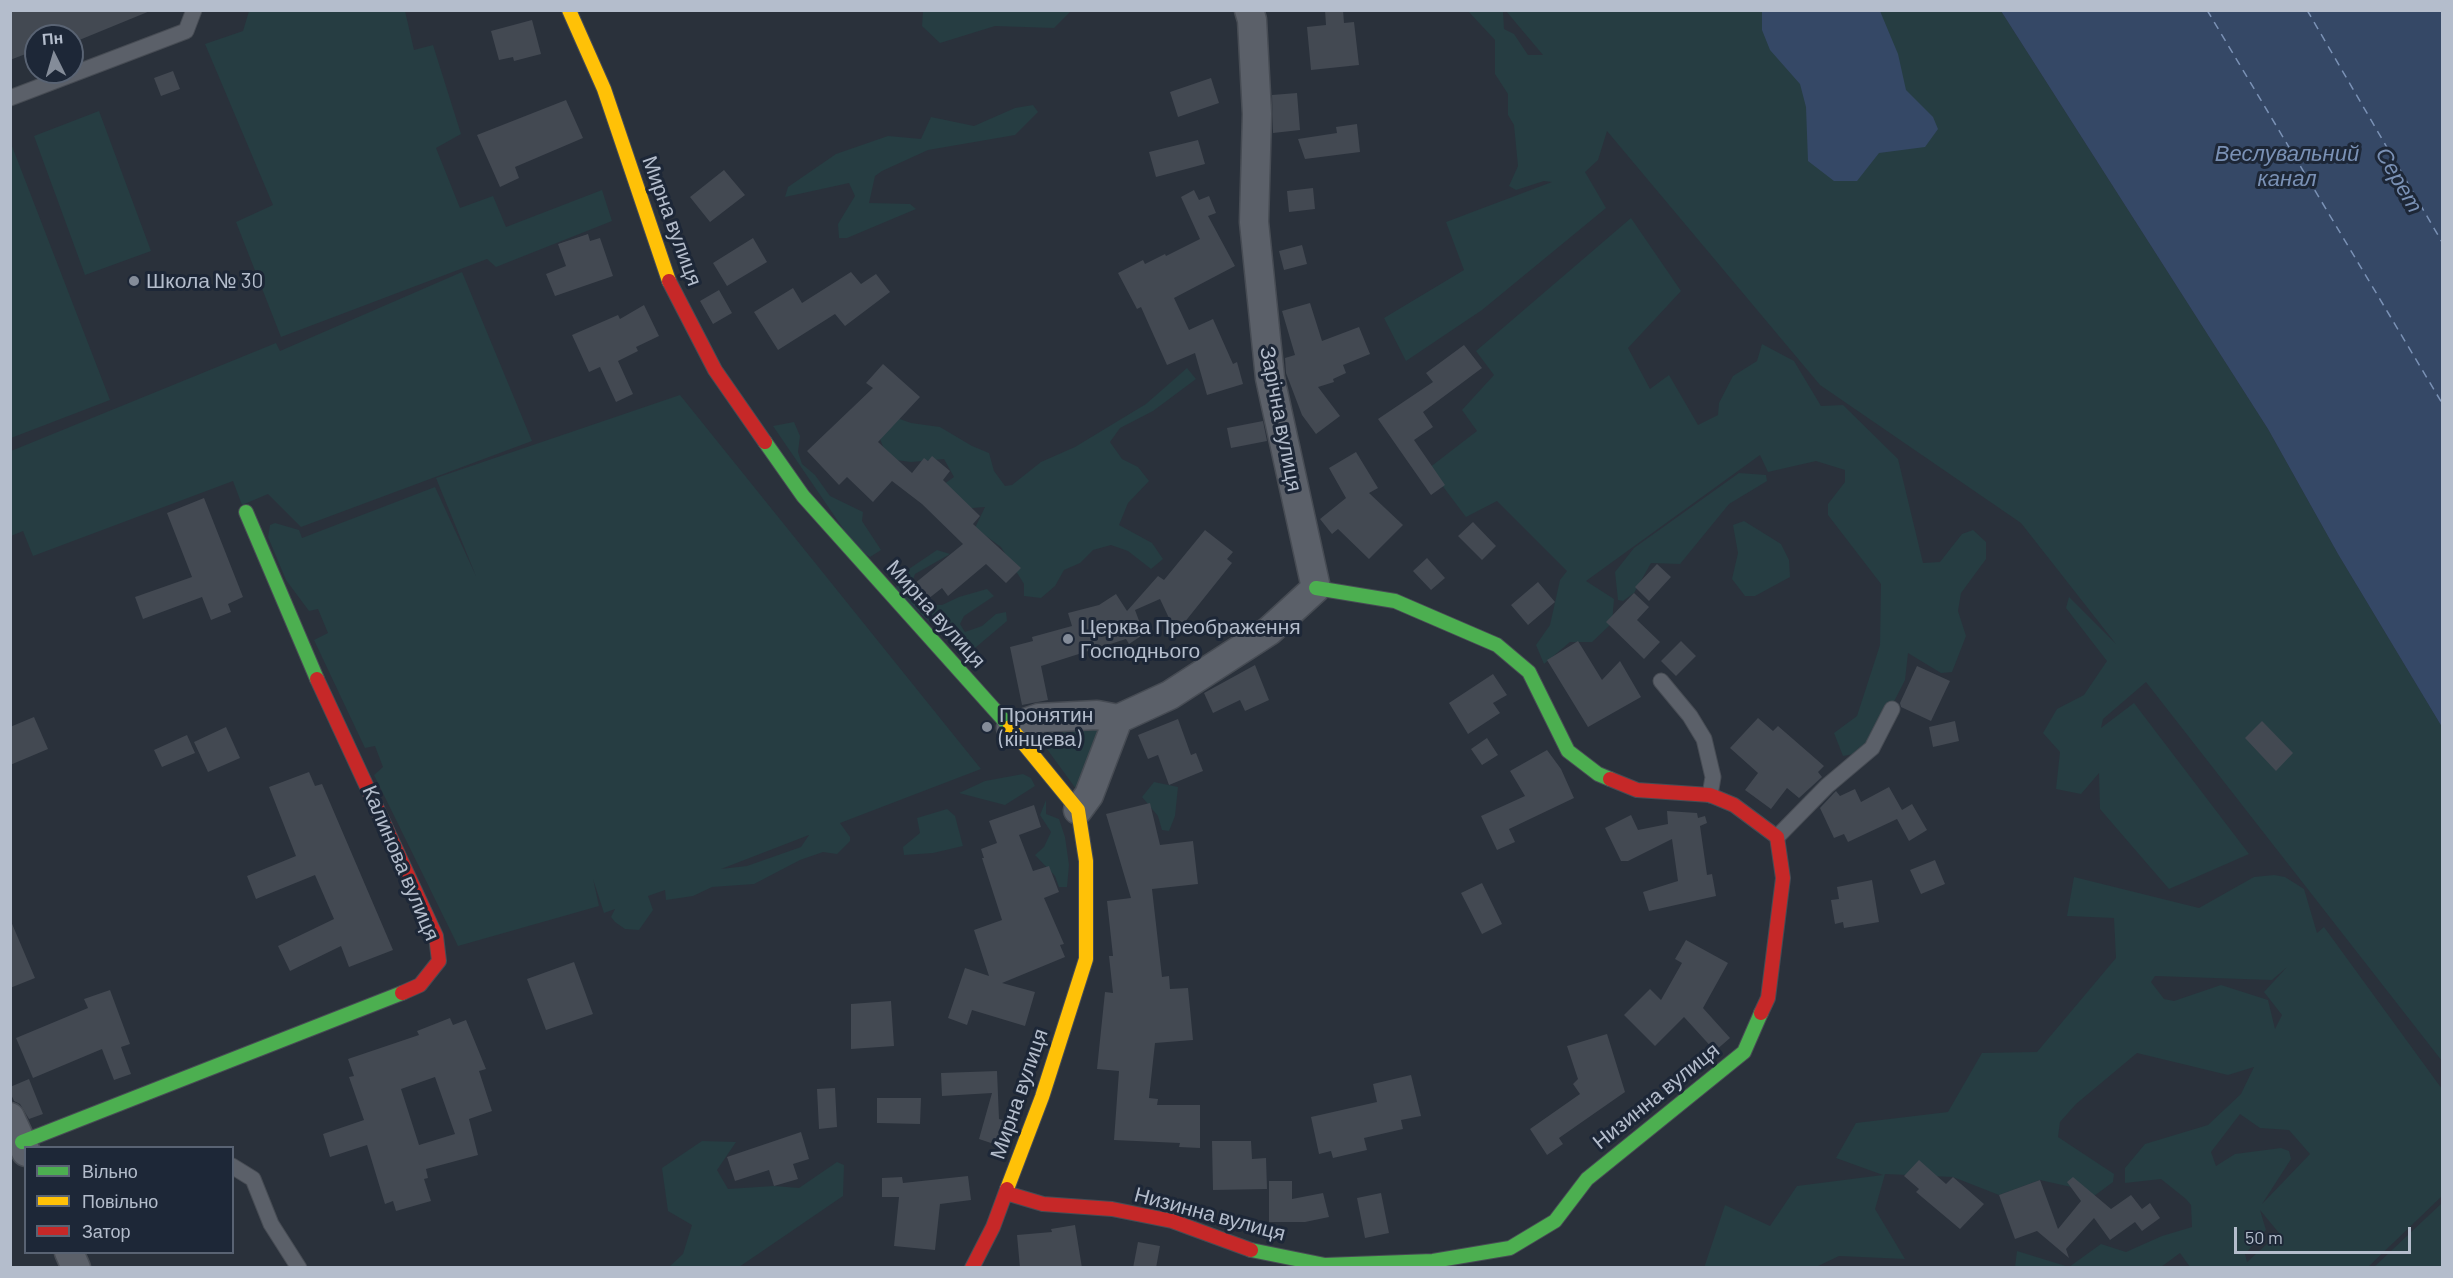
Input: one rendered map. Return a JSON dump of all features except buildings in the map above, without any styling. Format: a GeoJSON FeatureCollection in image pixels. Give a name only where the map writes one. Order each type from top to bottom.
{"type":"FeatureCollection","features":[{"type":"Feature","properties":{"kind":"street","name":"Мирна вулиця"},"geometry":{"type":"LineString","coordinates":[[569,10],[604,89],[664,271],[715,370],[803,496],[1011,728],[1078,810],[1086,861],[1086,959],[1042,1097],[1006,1193],[972,1268]]}},
{"type":"Feature","properties":{"kind":"street","name":"Зарічна вулиця"},"geometry":{"type":"LineString","coordinates":[[1249,10],[1252,20],[1257,114],[1254,222],[1270,378],[1316,588]]}},
{"type":"Feature","properties":{"kind":"street","name":"Калинова вулиця"},"geometry":{"type":"LineString","coordinates":[[19,1137],[378,1004],[420,985],[439,961],[436,936],[305,654],[246,512]]}},
{"type":"Feature","properties":{"kind":"street"},"geometry":{"type":"LineString","coordinates":[[1011,728],[1039,718],[1097,714],[1118,719],[1170,695],[1269,631],[1316,588],[1395,601],[1497,645],[1528,672],[1568,751],[1598,774],[1637,790],[1710,795],[1734,805],[1776,837]]}},
{"type":"Feature","properties":{"kind":"street"},"geometry":{"type":"LineString","coordinates":[[1078,810],[1089,795],[1118,719]]}},
{"type":"Feature","properties":{"kind":"street","name":"Низинна вулиця"},"geometry":{"type":"LineString","coordinates":[[1006,1193],[1043,1204],[1112,1209],[1172,1221],[1243,1248],[1325,1265],[1433,1261],[1510,1248],[1555,1221],[1587,1179],[1744,1052],[1768,998],[1783,878],[1776,837]]}},
{"type":"Feature","properties":{"kind":"street"},"geometry":{"type":"LineString","coordinates":[[70,1254],[76,1268]]}},
{"type":"Feature","properties":{"kind":"lane"},"geometry":{"type":"LineString","coordinates":[[10,98],[186,31],[194,10]]}},
{"type":"Feature","properties":{"kind":"lane"},"geometry":{"type":"LineString","coordinates":[[1661,681],[1690,717],[1704,739],[1713,777],[1710,795]]}},
{"type":"Feature","properties":{"kind":"lane"},"geometry":{"type":"LineString","coordinates":[[1776,837],[1827,786],[1872,748],[1892,709]]}},
{"type":"Feature","properties":{"kind":"lane"},"geometry":{"type":"LineString","coordinates":[[234,1167],[253,1179],[271,1224],[299,1268]]}},
{"type":"Feature","properties":{"kind":"green space"},"geometry":{"type":"Polygon","coordinates":[[[923,10],[1071,11],[1054,28],[995,26],[940,43],[922,26],[923,10]]]}},
{"type":"Feature","properties":{"kind":"green space"},"geometry":{"type":"Polygon","coordinates":[[[249,11],[405,11],[414,50],[433,45],[461,134],[436,148],[460,208],[493,196],[506,227],[602,190],[612,221],[496,267],[487,259],[281,337],[236,222],[273,205],[205,44],[243,31],[249,11]]]}},
{"type":"Feature","properties":{"kind":"green space"},"geometry":{"type":"Polygon","coordinates":[[[1468,11],[1503,11],[1504,29],[1514,34],[1528,55],[1543,55],[1506,11],[2001,11],[2268,429],[2338,554],[2442,727],[2442,1061],[2146,682],[2103,719],[2101,728],[2134,703],[2249,854],[2169,889],[2100,809],[2099,773],[2081,794],[2056,789],[2060,752],[2043,733],[2057,709],[2084,695],[2107,661],[2066,608],[2069,597],[2116,644],[2021,523],[1820,385],[1607,131],[1598,160],[1585,172],[1606,208],[1482,310],[1406,361],[1384,318],[1464,270],[1446,222],[1552,182],[1544,181],[1516,190],[1509,186],[1518,166],[1514,125],[1508,115],[1508,94],[1495,74],[1495,40],[1468,11]]]}},
{"type":"Feature","properties":{"kind":"green space"},"geometry":{"type":"Polygon","coordinates":[[[1033,105],[1038,112],[1015,135],[928,150],[875,176],[869,203],[910,204],[916,209],[847,238],[839,238],[838,224],[855,196],[849,183],[785,197],[788,187],[836,154],[888,136],[921,139],[931,117],[974,126],[1015,108],[1033,105]]]}},
{"type":"Feature","properties":{"kind":"green space"},"geometry":{"type":"Polygon","coordinates":[[[99,111],[151,251],[85,275],[34,136],[99,111]]]}},
{"type":"Feature","properties":{"kind":"green space"},"geometry":{"type":"Polygon","coordinates":[[[10,141],[110,400],[11,438],[10,438],[10,141]]]}},
{"type":"Feature","properties":{"kind":"green space"},"geometry":{"type":"Polygon","coordinates":[[[1631,218],[1681,291],[1628,348],[1650,389],[1669,375],[1698,425],[1718,415],[1719,403],[1733,376],[1757,361],[1762,344],[1794,361],[1821,406],[1843,405],[1898,459],[1923,563],[1940,562],[1962,534],[1973,530],[1986,542],[1986,559],[1961,593],[1958,611],[1966,636],[1952,672],[1941,673],[1908,653],[1905,680],[1876,737],[1854,754],[1843,756],[1834,733],[1857,716],[1880,645],[1881,584],[1828,515],[1828,504],[1845,482],[1845,470],[1816,461],[1768,472],[1760,455],[1586,581],[1614,599],[1612,623],[1592,642],[1570,642],[1544,664],[1536,645],[1550,625],[1560,580],[1567,571],[1497,501],[1466,517],[1429,468],[1477,431],[1462,410],[1494,375],[1476,351],[1631,218]]]}},
{"type":"Feature","properties":{"kind":"green space"},"geometry":{"type":"Polygon","coordinates":[[[462,272],[532,441],[301,527],[268,494],[242,505],[233,481],[33,556],[23,531],[11,536],[11,451],[276,343],[280,351],[462,272]]]}},
{"type":"Feature","properties":{"kind":"green space"},"geometry":{"type":"Polygon","coordinates":[[[1187,368],[1196,379],[1153,411],[1120,428],[1110,442],[1122,459],[1138,467],[1149,481],[1128,503],[1119,525],[1152,543],[1163,559],[1151,569],[1128,551],[1111,545],[1093,550],[1080,563],[1064,570],[1055,586],[1041,598],[1024,596],[1024,584],[1001,547],[975,528],[985,507],[960,509],[940,487],[954,477],[944,459],[911,462],[888,459],[880,439],[894,417],[911,423],[940,427],[989,453],[994,471],[1005,486],[1012,485],[1041,462],[1075,447],[1146,404],[1187,368]]]}},
{"type":"Feature","properties":{"kind":"green space"},"geometry":{"type":"Polygon","coordinates":[[[680,395],[981,769],[840,823],[850,837],[850,841],[837,854],[823,852],[800,860],[754,884],[712,887],[693,896],[666,900],[665,890],[648,896],[653,910],[639,930],[625,929],[615,922],[611,917],[615,909],[604,913],[593,879],[599,906],[458,946],[374,775],[383,767],[375,746],[365,748],[314,640],[328,633],[318,609],[309,611],[286,580],[268,537],[270,525],[275,523],[299,530],[302,538],[435,487],[476,576],[436,478],[680,395]],[[809,835],[721,869],[747,866],[801,847],[809,835]]]}},
{"type":"Feature","properties":{"kind":"green space"},"geometry":{"type":"Polygon","coordinates":[[[794,422],[800,436],[798,452],[802,464],[815,475],[830,496],[863,512],[862,521],[881,550],[870,557],[857,549],[773,426],[794,422]]]}},
{"type":"Feature","properties":{"kind":"green space"},"geometry":{"type":"Polygon","coordinates":[[[1739,473],[1766,475],[1767,481],[1729,504],[1680,564],[1651,563],[1634,593],[1623,601],[1618,600],[1615,572],[1634,548],[1739,473]]]}},
{"type":"Feature","properties":{"kind":"green space"},"geometry":{"type":"Polygon","coordinates":[[[1744,521],[1781,544],[1789,560],[1790,577],[1755,596],[1745,596],[1732,579],[1738,553],[1733,525],[1744,521]]]}},
{"type":"Feature","properties":{"kind":"green space"},"geometry":{"type":"Polygon","coordinates":[[[937,550],[950,554],[915,574],[912,582],[913,591],[933,605],[942,605],[959,597],[987,589],[994,596],[964,616],[960,624],[965,632],[982,626],[996,614],[1006,612],[1007,621],[975,648],[957,648],[895,590],[900,575],[937,550]]]}},
{"type":"Feature","properties":{"kind":"green space"},"geometry":{"type":"Polygon","coordinates":[[[1045,727],[1098,727],[1102,738],[1079,793],[1036,734],[1045,727]]]}},
{"type":"Feature","properties":{"kind":"green space"},"geometry":{"type":"Polygon","coordinates":[[[1023,774],[1031,778],[1035,786],[1005,805],[959,793],[985,781],[1023,774]]]}},
{"type":"Feature","properties":{"kind":"green space"},"geometry":{"type":"Polygon","coordinates":[[[1154,782],[1178,787],[1175,816],[1169,831],[1162,830],[1158,816],[1142,797],[1154,782]]]}},
{"type":"Feature","properties":{"kind":"green space"},"geometry":{"type":"Polygon","coordinates":[[[1046,800],[1046,814],[1059,819],[1065,837],[1069,865],[1067,887],[1059,887],[1055,876],[1035,855],[1044,847],[1051,832],[1040,815],[1046,800]]]}},
{"type":"Feature","properties":{"kind":"green space"},"geometry":{"type":"Polygon","coordinates":[[[947,809],[955,816],[963,846],[933,853],[904,855],[903,847],[920,833],[917,818],[947,809]]]}},
{"type":"Feature","properties":{"kind":"green space"},"geometry":{"type":"Polygon","coordinates":[[[2274,875],[2285,877],[2304,889],[2317,933],[2324,927],[2442,1089],[2442,1196],[2368,1267],[2190,1267],[2180,1253],[2161,1267],[2069,1267],[2101,1244],[2126,1252],[2162,1236],[2192,1227],[2191,1205],[2186,1199],[2161,1179],[2125,1183],[2125,1168],[2145,1144],[2208,1125],[2241,1094],[2254,1067],[2228,1075],[2137,1053],[2076,1104],[2060,1122],[2058,1137],[2114,1174],[2113,1182],[2094,1196],[2089,1191],[2040,1180],[1999,1195],[1953,1177],[1885,1174],[1875,1209],[1905,1259],[1839,1256],[1816,1267],[1704,1268],[1725,1205],[1770,1226],[1797,1186],[1883,1175],[1836,1158],[1856,1123],[1948,1112],[1982,1053],[2037,1052],[2116,958],[2114,918],[2067,916],[2074,877],[2199,908],[2254,877],[2274,875]],[[2287,967],[2272,980],[2155,976],[2151,982],[2164,999],[2174,1001],[2221,985],[2268,1000],[2275,1029],[2282,1015],[2264,992],[2287,967]],[[2240,1114],[2211,1152],[2216,1166],[2235,1154],[2281,1148],[2289,1151],[2291,1159],[2262,1204],[2310,1154],[2289,1130],[2260,1128],[2240,1114]],[[2260,1210],[2266,1230],[2245,1254],[2247,1262],[2279,1233],[2260,1210]]]}},
{"type":"Feature","properties":{"kind":"green space"},"geometry":{"type":"Polygon","coordinates":[[[702,1141],[736,1142],[717,1170],[728,1189],[774,1186],[799,1188],[837,1162],[844,1165],[843,1196],[739,1267],[669,1267],[683,1254],[692,1225],[668,1211],[662,1168],[702,1141]]]}},
{"type":"Feature","properties":{"kind":"green space"},"geometry":{"type":"Polygon","coordinates":[[[2442,1203],[2442,1267],[2374,1267],[2442,1203]]]}},
{"type":"Feature","properties":{"kind":"green space"},"geometry":{"type":"Polygon","coordinates":[[[2017,1251],[2069,1267],[2015,1267],[2017,1251]]]}},
{"type":"Feature","properties":{"kind":"water"},"geometry":{"type":"Polygon","coordinates":[[[1762,11],[1880,11],[1898,54],[1906,90],[1933,117],[1938,129],[1925,147],[1879,153],[1857,181],[1834,181],[1808,161],[1806,107],[1800,84],[1770,50],[1762,30],[1762,11]]]}},
{"type":"Feature","properties":{"kind":"water","name":"Веслувальний канал"},"geometry":{"type":"Polygon","coordinates":[[[2001,11],[2442,11],[2442,727],[2338,554],[2268,429],[2001,11]]]}},
{"type":"Feature","properties":{"kind":"ferry route"},"geometry":{"type":"LineString","coordinates":[[2207,10],[2442,403]]}},
{"type":"Feature","properties":{"kind":"ferry route"},"geometry":{"type":"LineString","coordinates":[[2307,10],[2442,242]]}},
{"type":"Feature","properties":{"kind":"traffic: fast"},"geometry":{"type":"LineString","coordinates":[[765,442],[803,496],[1010,727]]}},
{"type":"Feature","properties":{"kind":"traffic: fast"},"geometry":{"type":"LineString","coordinates":[[246,512],[317,679]]}},
{"type":"Feature","properties":{"kind":"traffic: fast"},"geometry":{"type":"LineString","coordinates":[[1316,588],[1395,601],[1497,645],[1529,672],[1568,751],[1598,774],[1610,779]]}},
{"type":"Feature","properties":{"kind":"traffic: fast"},"geometry":{"type":"LineString","coordinates":[[22,1142],[402,993]]}},
{"type":"Feature","properties":{"kind":"traffic: fast"},"geometry":{"type":"LineString","coordinates":[[1251,1250],[1325,1265],[1433,1261],[1510,1248],[1555,1221],[1587,1179],[1744,1052],[1761,1013]]}},
{"type":"Feature","properties":{"kind":"traffic: slow"},"geometry":{"type":"LineString","coordinates":[[569,10],[604,89],[669,281]]}},
{"type":"Feature","properties":{"kind":"traffic: slow"},"geometry":{"type":"LineString","coordinates":[[1007,1189],[1042,1097],[1086,959],[1086,861],[1078,810],[1010,727]]}},
{"type":"Feature","properties":{"kind":"traffic: jam"},"geometry":{"type":"LineString","coordinates":[[669,281],[715,370],[765,442]]}},
{"type":"Feature","properties":{"kind":"traffic: jam"},"geometry":{"type":"LineString","coordinates":[[317,679],[436,936],[439,961],[420,985],[402,993]]}},
{"type":"Feature","properties":{"kind":"traffic: jam"},"geometry":{"type":"LineString","coordinates":[[1610,779],[1637,790],[1710,795],[1734,805],[1777,837],[1783,878],[1768,998],[1761,1013]]}},
{"type":"Feature","properties":{"kind":"traffic: jam"},"geometry":{"type":"LineString","coordinates":[[972,1268],[993,1227],[1007,1189]]}},
{"type":"Feature","properties":{"kind":"traffic: jam"},"geometry":{"type":"LineString","coordinates":[[1006,1193],[1043,1204],[1112,1209],[1172,1221],[1251,1250]]}},
{"type":"Feature","properties":{"kind":"place","name":"Школа № 30"},"geometry":{"type":"Point","coordinates":[134,281]}},
{"type":"Feature","properties":{"kind":"place","name":"Церква Преображення Господнього"},"geometry":{"type":"Point","coordinates":[1068,639]}},
{"type":"Feature","properties":{"kind":"place","name":"Пронятин (кінцева)"},"geometry":{"type":"Point","coordinates":[987,727]}},
{"type":"Feature","properties":{"kind":"water label","name":"Серет"},"geometry":{"type":"Point","coordinates":[2399,180]}}]}
